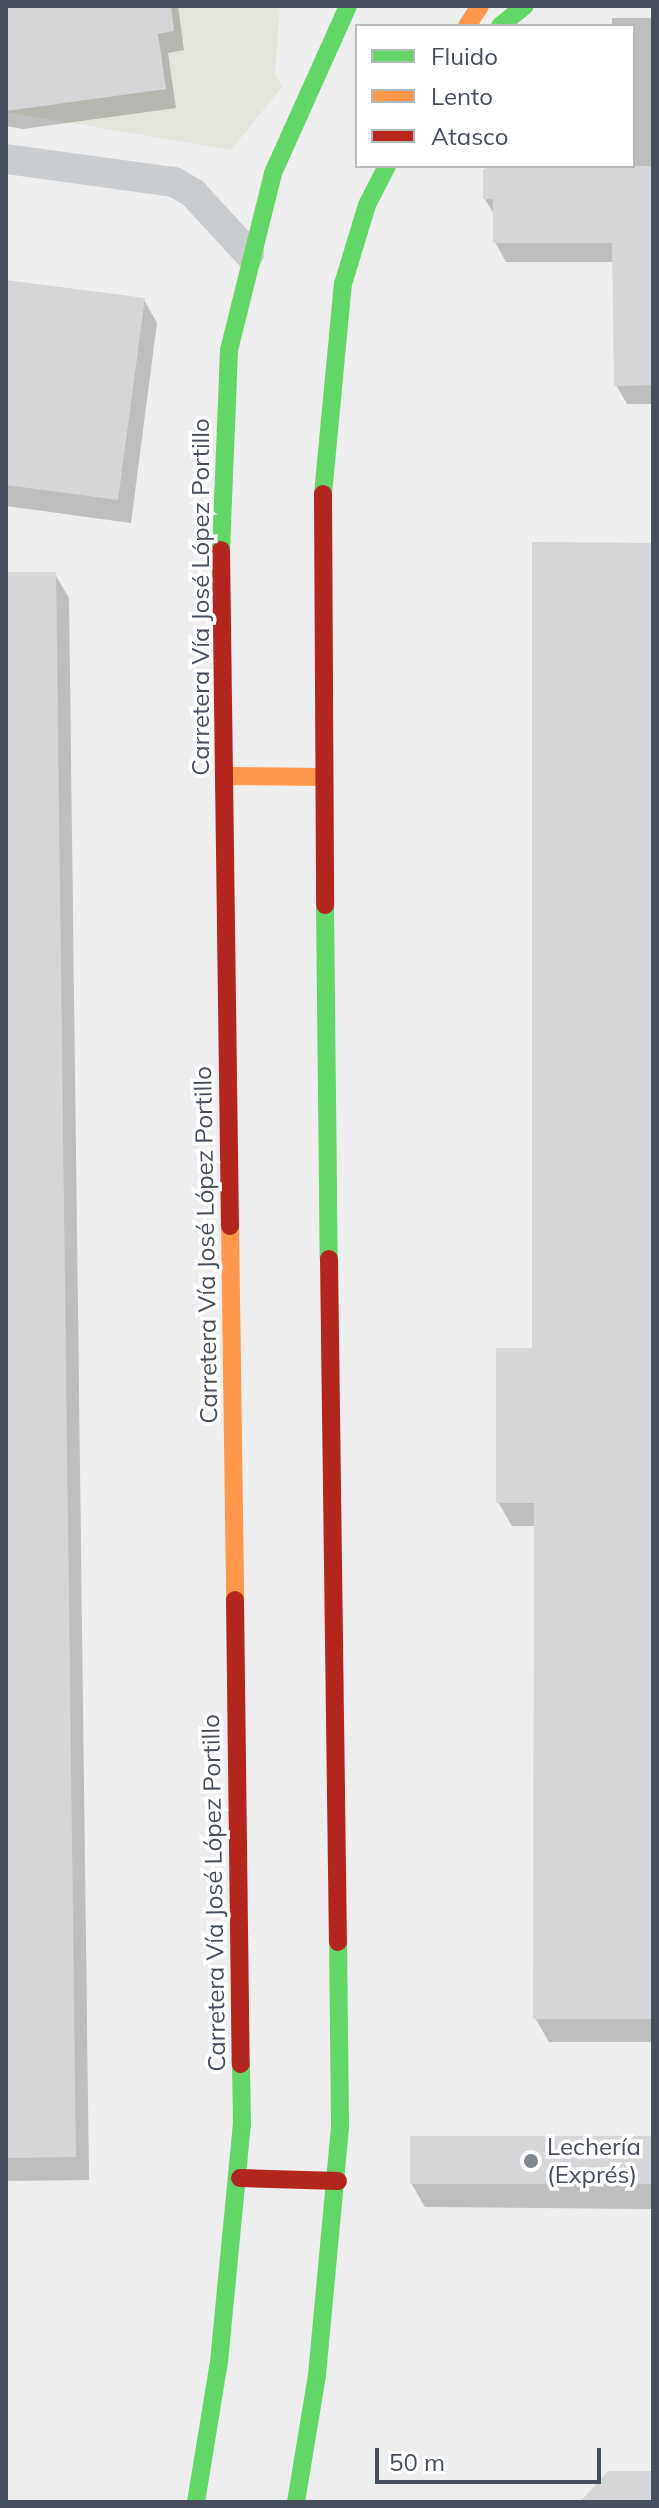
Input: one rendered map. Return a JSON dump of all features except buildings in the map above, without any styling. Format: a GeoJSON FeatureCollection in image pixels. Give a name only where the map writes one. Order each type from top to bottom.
{"type":"FeatureCollection","features":[{"type":"Feature","properties":{"kind":"main road"},"geometry":{"type":"LineString","coordinates":[[468,24],[480,6]]}},
{"type":"Feature","properties":{"kind":"main road"},"geometry":{"type":"LineString","coordinates":[[502,24],[525,6]]}},
{"type":"Feature","properties":{"kind":"main road","name":"Carretera Vía José López Portillo"},"geometry":{"type":"LineString","coordinates":[[196,2502],[240,2178],[221,528],[229,350],[249,254],[292,123],[345,8]]}},
{"type":"Feature","properties":{"kind":"main road"},"geometry":{"type":"LineString","coordinates":[[296,2502],[317,2375],[338,2181],[320,529],[341,299],[367,205],[386,168]]}},
{"type":"Feature","properties":{"kind":"main road"},"geometry":{"type":"LineString","coordinates":[[224,776],[323,777]]}},
{"type":"Feature","properties":{"kind":"main road"},"geometry":{"type":"LineString","coordinates":[[240,2178],[338,2181]]}},
{"type":"Feature","properties":{"kind":"street"},"geometry":{"type":"LineString","coordinates":[[6,159],[174,182],[193,193],[249,254]]}},
{"type":"Feature","properties":{"kind":"shaded area"},"geometry":{"type":"Polygon","coordinates":[[[6,6],[280,6],[275,73],[282,87],[231,150],[6,112],[6,6]]]}},
{"type":"Feature","properties":{"kind":"traffic: fast"},"geometry":{"type":"LineString","coordinates":[[221,550],[229,350],[273,173],[348,6]]}},
{"type":"Feature","properties":{"kind":"traffic: fast"},"geometry":{"type":"LineString","coordinates":[[502,24],[525,6]]}},
{"type":"Feature","properties":{"kind":"traffic: fast"},"geometry":{"type":"LineString","coordinates":[[323,494],[343,284],[367,205],[386,168]]}},
{"type":"Feature","properties":{"kind":"traffic: fast"},"geometry":{"type":"LineString","coordinates":[[325,905],[329,1259]]}},
{"type":"Feature","properties":{"kind":"traffic: fast"},"geometry":{"type":"LineString","coordinates":[[296,2502],[317,2375],[340,2127],[338,1942]]}},
{"type":"Feature","properties":{"kind":"traffic: fast"},"geometry":{"type":"LineString","coordinates":[[196,2502],[219,2362],[242,2124],[241,2064]]}},
{"type":"Feature","properties":{"kind":"traffic: slow"},"geometry":{"type":"LineString","coordinates":[[468,24],[480,6]]}},
{"type":"Feature","properties":{"kind":"traffic: slow"},"geometry":{"type":"LineString","coordinates":[[224,776],[323,777]]}},
{"type":"Feature","properties":{"kind":"traffic: slow"},"geometry":{"type":"LineString","coordinates":[[230,1226],[235,1600]]}},
{"type":"Feature","properties":{"kind":"traffic: jam"},"geometry":{"type":"LineString","coordinates":[[323,494],[325,905]]}},
{"type":"Feature","properties":{"kind":"traffic: jam"},"geometry":{"type":"LineString","coordinates":[[221,550],[230,1226]]}},
{"type":"Feature","properties":{"kind":"traffic: jam"},"geometry":{"type":"LineString","coordinates":[[329,1259],[338,1942]]}},
{"type":"Feature","properties":{"kind":"traffic: jam"},"geometry":{"type":"LineString","coordinates":[[235,1600],[241,2064]]}},
{"type":"Feature","properties":{"kind":"traffic: jam"},"geometry":{"type":"LineString","coordinates":[[240,2178],[338,2181]]}},
{"type":"Feature","properties":{"kind":"place","name":"Lechería (Exprés)"},"geometry":{"type":"Point","coordinates":[531,2161]}}]}
